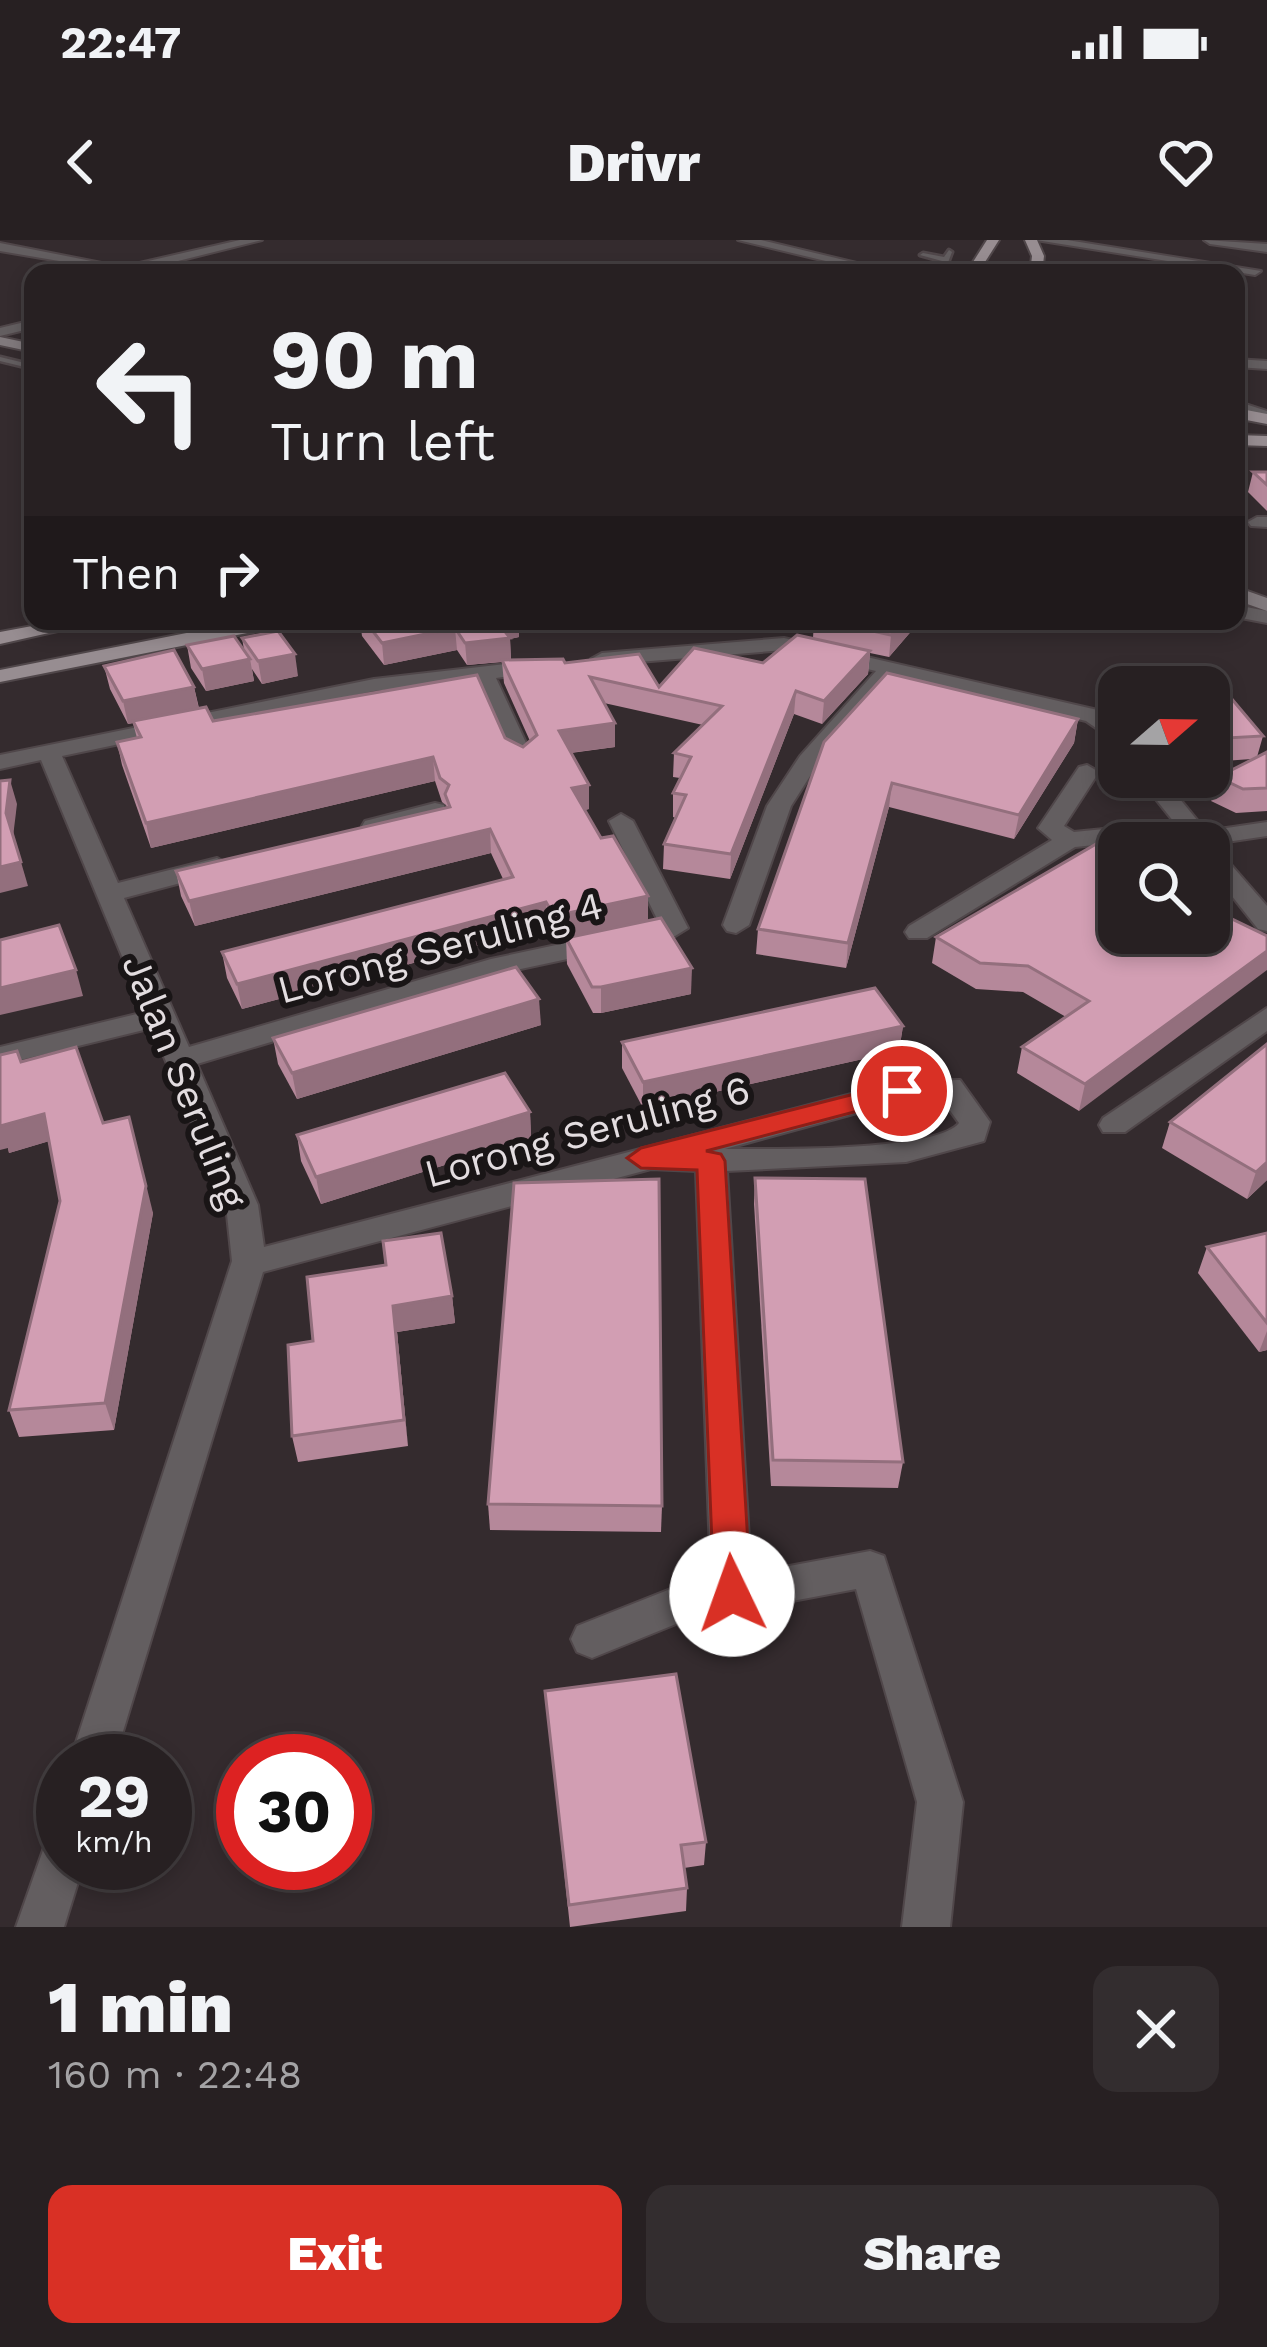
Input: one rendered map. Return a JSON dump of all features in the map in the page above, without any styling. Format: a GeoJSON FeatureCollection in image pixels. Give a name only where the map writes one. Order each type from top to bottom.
{"type":"FeatureCollection","features":[{"type":"Feature","properties":{"kind":"main road"},"geometry":{"type":"LineString","coordinates":[[0,638],[43,630]]}},
{"type":"Feature","properties":{"kind":"main road"},"geometry":{"type":"LineString","coordinates":[[0,664],[172,630]]}},
{"type":"Feature","properties":{"kind":"main road"},"geometry":{"type":"LineString","coordinates":[[0,676],[233,630]]}},
{"type":"Feature","properties":{"kind":"street"},"geometry":{"type":"LineString","coordinates":[[158,264],[256,240]]}},
{"type":"Feature","properties":{"kind":"street"},"geometry":{"type":"LineString","coordinates":[[744,240],[850,264]]}},
{"type":"Feature","properties":{"kind":"street"},"geometry":{"type":"LineString","coordinates":[[1042,240],[1192,264]]}},
{"type":"Feature","properties":{"kind":"street"},"geometry":{"type":"LineString","coordinates":[[1203,242],[1267,248]]}},
{"type":"Feature","properties":{"kind":"street"},"geometry":{"type":"LineString","coordinates":[[1203,242],[1236,251],[1221,264]]}},
{"type":"Feature","properties":{"kind":"street"},"geometry":{"type":"LineString","coordinates":[[0,247],[85,264]]}},
{"type":"Feature","properties":{"kind":"street"},"geometry":{"type":"LineString","coordinates":[[1143,264],[1154,256]]}},
{"type":"Feature","properties":{"kind":"street"},"geometry":{"type":"LineString","coordinates":[[0,762],[374,685],[784,644],[1098,719]]}},
{"type":"Feature","properties":{"kind":"street"},"geometry":{"type":"LineString","coordinates":[[736,925],[779,806],[808,761],[891,668]]}},
{"type":"Feature","properties":{"kind":"street"},"geometry":{"type":"LineString","coordinates":[[483,673],[522,760]]}},
{"type":"Feature","properties":{"kind":"street","name":"Jalan Seruling"},"geometry":{"type":"LineString","coordinates":[[49,752],[242,1205],[249,1262],[100,1734]]}},
{"type":"Feature","properties":{"kind":"street"},"geometry":{"type":"LineString","coordinates":[[1069,840],[1050,828],[1087,772]]}},
{"type":"Feature","properties":{"kind":"street"},"geometry":{"type":"LineString","coordinates":[[1167,798],[1186,822]]}},
{"type":"Feature","properties":{"kind":"street"},"geometry":{"type":"LineString","coordinates":[[348,832],[435,810]]}},
{"type":"Feature","properties":{"kind":"street","name":"Lorong Seruling 4"},"geometry":{"type":"LineString","coordinates":[[180,1059],[501,965],[675,928],[620,821]]}},
{"type":"Feature","properties":{"kind":"street"},"geometry":{"type":"LineString","coordinates":[[1230,835],[1267,829]]}},
{"type":"Feature","properties":{"kind":"street"},"geometry":{"type":"LineString","coordinates":[[918,932],[1069,840],[1098,840]]}},
{"type":"Feature","properties":{"kind":"street"},"geometry":{"type":"LineString","coordinates":[[107,894],[238,860]]}},
{"type":"Feature","properties":{"kind":"street"},"geometry":{"type":"LineString","coordinates":[[1230,877],[1267,923]]}},
{"type":"Feature","properties":{"kind":"street"},"geometry":{"type":"LineString","coordinates":[[0,1056],[160,1017]]}},
{"type":"Feature","properties":{"kind":"street"},"geometry":{"type":"LineString","coordinates":[[1114,1125],[1267,1017]]}},
{"type":"Feature","properties":{"kind":"street","name":"Lorong Seruling 6"},"geometry":{"type":"LineString","coordinates":[[249,1262],[289,1256],[902,1091],[949,1087],[975,1121],[973,1135],[920,1151],[711,1161]]}},
{"type":"Feature","properties":{"kind":"street"},"geometry":{"type":"LineString","coordinates":[[641,1158],[711,1161],[732,1594]]}},
{"type":"Feature","properties":{"kind":"street"},"geometry":{"type":"LineString","coordinates":[[592,1640],[678,1604],[870,1569],[940,1802],[926,1927]]}},
{"type":"Feature","properties":{"kind":"street"},"geometry":{"type":"LineString","coordinates":[[40,1927],[52,1890]]}},
{"type":"Feature","properties":{"kind":"lane"},"geometry":{"type":"LineString","coordinates":[[923,256],[946,256],[943,264]]}},
{"type":"Feature","properties":{"kind":"building"},"geometry":{"type":"Polygon","coordinates":[[[1253,472],[1267,472],[1267,485],[1253,472]]]}},
{"type":"Feature","properties":{"kind":"building"},"geometry":{"type":"Polygon","coordinates":[[[372,630],[445,630],[382,643],[372,630]]]}},
{"type":"Feature","properties":{"kind":"building"},"geometry":{"type":"Polygon","coordinates":[[[456,630],[504,630],[510,638],[465,643],[456,630]]]}},
{"type":"Feature","properties":{"kind":"building"},"geometry":{"type":"Polygon","coordinates":[[[278,631],[295,654],[258,661],[242,638],[278,631]]]}},
{"type":"Feature","properties":{"kind":"building"},"geometry":{"type":"Polygon","coordinates":[[[797,635],[870,651],[824,701],[796,691],[731,854],[664,844],[686,795],[673,793],[691,757],[674,753],[722,706],[590,677],[615,723],[559,731],[589,785],[572,788],[601,838],[613,836],[648,896],[554,916],[546,902],[237,984],[222,952],[513,877],[490,829],[189,901],[176,871],[450,807],[445,794],[449,785],[440,778],[433,757],[146,823],[117,742],[141,737],[133,721],[206,707],[213,721],[477,675],[505,738],[523,747],[537,735],[502,660],[563,659],[565,663],[639,654],[659,687],[694,648],[763,663],[797,635]]]}},
{"type":"Feature","properties":{"kind":"building"},"geometry":{"type":"Polygon","coordinates":[[[234,636],[250,659],[202,669],[187,645],[234,636]]]}},
{"type":"Feature","properties":{"kind":"building"},"geometry":{"type":"Polygon","coordinates":[[[174,650],[194,687],[123,701],[104,666],[174,650]]]}},
{"type":"Feature","properties":{"kind":"building"},"geometry":{"type":"Polygon","coordinates":[[[887,673],[1078,719],[1019,815],[892,783],[848,943],[758,929],[824,742],[887,673]]]}},
{"type":"Feature","properties":{"kind":"building"},"geometry":{"type":"Polygon","coordinates":[[[1231,698],[1263,736],[1230,738],[1231,698]]]}},
{"type":"Feature","properties":{"kind":"building"},"geometry":{"type":"Polygon","coordinates":[[[1267,752],[1267,788],[1243,789],[1230,783],[1230,771],[1267,752]]]}},
{"type":"Feature","properties":{"kind":"building"},"geometry":{"type":"Polygon","coordinates":[[[10,780],[6,813],[21,862],[0,867],[0,781],[10,780]]]}},
{"type":"Feature","properties":{"kind":"building"},"geometry":{"type":"Polygon","coordinates":[[[1098,843],[1098,954],[1230,954],[1230,918],[1267,936],[1267,951],[1085,1084],[1022,1047],[1089,1001],[1028,966],[980,963],[936,937],[1098,843]]]}},
{"type":"Feature","properties":{"kind":"building"},"geometry":{"type":"Polygon","coordinates":[[[661,918],[692,968],[592,987],[566,938],[661,918]]]}},
{"type":"Feature","properties":{"kind":"building"},"geometry":{"type":"Polygon","coordinates":[[[59,925],[76,970],[0,988],[0,940],[59,925]]]}},
{"type":"Feature","properties":{"kind":"building"},"geometry":{"type":"Polygon","coordinates":[[[516,967],[539,999],[292,1073],[273,1038],[516,967]]]}},
{"type":"Feature","properties":{"kind":"building"},"geometry":{"type":"Polygon","coordinates":[[[875,988],[903,1026],[643,1082],[622,1042],[875,988]]]}},
{"type":"Feature","properties":{"kind":"building"},"geometry":{"type":"Polygon","coordinates":[[[1267,1044],[1267,1162],[1256,1172],[1170,1122],[1267,1044]]]}},
{"type":"Feature","properties":{"kind":"building"},"geometry":{"type":"Polygon","coordinates":[[[76,1047],[103,1123],[129,1117],[146,1186],[105,1403],[9,1410],[60,1201],[44,1114],[0,1126],[0,1055],[17,1051],[21,1062],[76,1047]]]}},
{"type":"Feature","properties":{"kind":"building"},"geometry":{"type":"Polygon","coordinates":[[[505,1073],[530,1112],[316,1177],[297,1135],[505,1073]]]}},
{"type":"Feature","properties":{"kind":"building"},"geometry":{"type":"Polygon","coordinates":[[[755,1178],[865,1179],[903,1462],[773,1460],[755,1178]]]}},
{"type":"Feature","properties":{"kind":"building"},"geometry":{"type":"Polygon","coordinates":[[[659,1179],[662,1506],[488,1504],[514,1183],[659,1179]]]}},
{"type":"Feature","properties":{"kind":"building"},"geometry":{"type":"Polygon","coordinates":[[[441,1233],[452,1296],[393,1306],[404,1420],[292,1436],[288,1345],[313,1341],[307,1277],[386,1265],[383,1241],[441,1233]]]}},
{"type":"Feature","properties":{"kind":"building"},"geometry":{"type":"Polygon","coordinates":[[[1267,1233],[1267,1323],[1207,1247],[1267,1233]]]}},
{"type":"Feature","properties":{"kind":"building"},"geometry":{"type":"Polygon","coordinates":[[[676,1674],[706,1842],[681,1845],[687,1888],[569,1905],[545,1691],[676,1674]]]}},
{"type":"Feature","properties":{"kind":"route"},"geometry":{"type":"LineString","coordinates":[[732,1594],[711,1161],[641,1158],[902,1091]]}}]}
